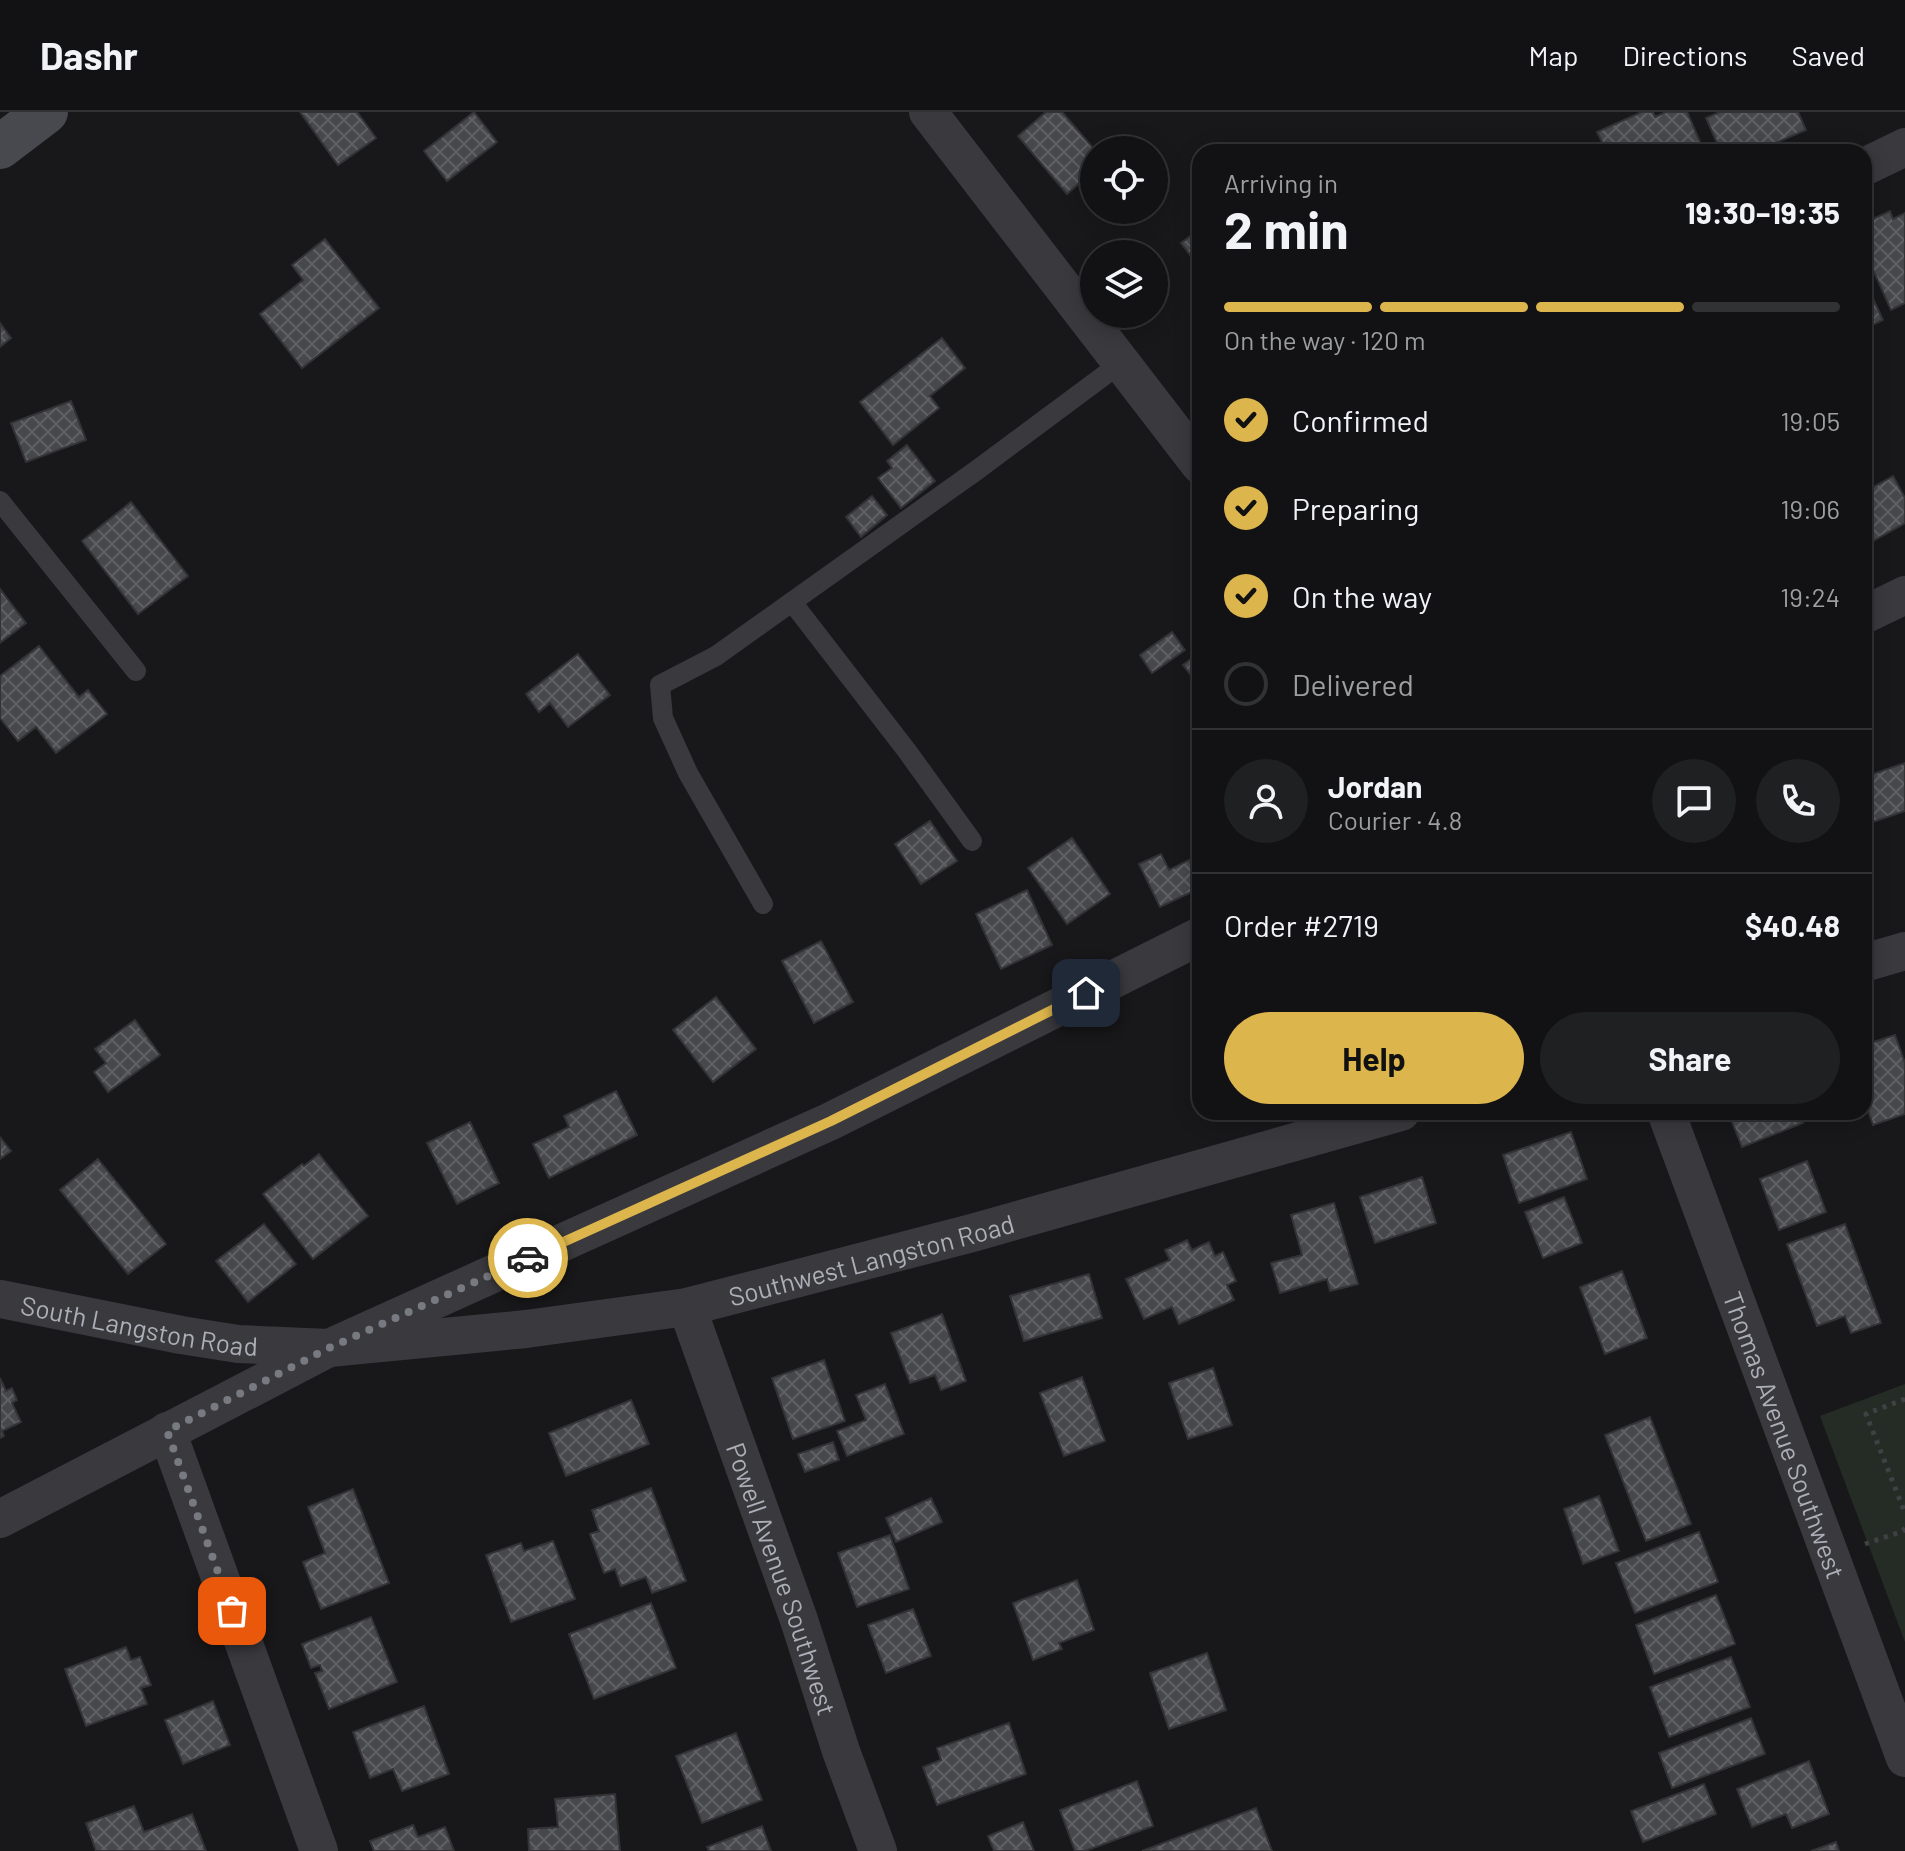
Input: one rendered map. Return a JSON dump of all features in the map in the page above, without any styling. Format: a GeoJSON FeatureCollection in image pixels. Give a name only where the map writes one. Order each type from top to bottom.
{"type":"FeatureCollection","features":[{"type":"Feature","properties":{"kind":"street"},"geometry":{"type":"LineString","coordinates":[[0,147],[46,112]]}},
{"type":"Feature","properties":{"kind":"street"},"geometry":{"type":"LineString","coordinates":[[928,112],[1192,455]]}},
{"type":"Feature","properties":{"kind":"street"},"geometry":{"type":"LineString","coordinates":[[1872,163],[1905,147]]}},
{"type":"Feature","properties":{"kind":"street"},"geometry":{"type":"LineString","coordinates":[[1872,611],[1905,595]]}},
{"type":"Feature","properties":{"kind":"street"},"geometry":{"type":"LineString","coordinates":[[0,1519],[329,1348],[831,1121],[1192,940]]}},
{"type":"Feature","properties":{"kind":"street"},"geometry":{"type":"LineString","coordinates":[[1872,961],[1905,951]]}},
{"type":"Feature","properties":{"kind":"street","name":"Southwest Langston Road"},"geometry":{"type":"LineString","coordinates":[[329,1348],[526,1329],[687,1307],[972,1233],[1373,1120]]}},
{"type":"Feature","properties":{"kind":"street","name":"Thomas Avenue Southwest"},"geometry":{"type":"LineString","coordinates":[[1669,1120],[1905,1758]]}},
{"type":"Feature","properties":{"kind":"street","name":"South Langston Road"},"geometry":{"type":"LineString","coordinates":[[0,1299],[238,1344],[329,1348]]}},
{"type":"Feature","properties":{"kind":"street","name":"Powell Avenue Southwest"},"geometry":{"type":"LineString","coordinates":[[687,1307],[878,1851]]}},
{"type":"Feature","properties":{"kind":"street"},"geometry":{"type":"LineString","coordinates":[[167,1431],[319,1851]]}},
{"type":"Feature","properties":{"kind":"lane"},"geometry":{"type":"LineString","coordinates":[[763,904],[688,773],[663,718],[660,685],[716,656],[1121,363]]}},
{"type":"Feature","properties":{"kind":"lane"},"geometry":{"type":"LineString","coordinates":[[0,501],[136,671]]}},
{"type":"Feature","properties":{"kind":"lane"},"geometry":{"type":"LineString","coordinates":[[792,602],[972,841]]}},
{"type":"Feature","properties":{"kind":"path"},"geometry":{"type":"LineString","coordinates":[[1905,1399],[1866,1414],[1905,1513]]}},
{"type":"Feature","properties":{"kind":"path"},"geometry":{"type":"LineString","coordinates":[[1830,1556],[1905,1528]]}},
{"type":"Feature","properties":{"kind":"shaded area"},"geometry":{"type":"Polygon","coordinates":[[[1905,1384],[1905,1642],[1820,1416],[1905,1384]]]}},
{"type":"Feature","properties":{"kind":"building"},"geometry":{"type":"Polygon","coordinates":[[[300,112],[357,112],[376,138],[338,165],[300,112]]]}},
{"type":"Feature","properties":{"kind":"building"},"geometry":{"type":"Polygon","coordinates":[[[474,112],[497,142],[447,181],[424,151],[474,112]]]}},
{"type":"Feature","properties":{"kind":"building"},"geometry":{"type":"Polygon","coordinates":[[[1046,112],[1062,112],[1083,136],[1080,136],[1080,182],[1067,194],[1018,136],[1046,112]]]}},
{"type":"Feature","properties":{"kind":"building"},"geometry":{"type":"Polygon","coordinates":[[[1642,112],[1653,112],[1655,117],[1666,112],[1687,112],[1701,144],[1603,144],[1597,132],[1642,112]]]}},
{"type":"Feature","properties":{"kind":"building"},"geometry":{"type":"Polygon","coordinates":[[[1720,112],[1798,112],[1806,130],[1773,144],[1717,144],[1706,118],[1720,112]]]}},
{"type":"Feature","properties":{"kind":"building"},"geometry":{"type":"Polygon","coordinates":[[[1890,211],[1893,219],[1905,213],[1905,303],[1891,310],[1872,268],[1872,219],[1890,211]]]}},
{"type":"Feature","properties":{"kind":"building"},"geometry":{"type":"Polygon","coordinates":[[[1192,235],[1192,257],[1181,243],[1192,235]]]}},
{"type":"Feature","properties":{"kind":"building"},"geometry":{"type":"Polygon","coordinates":[[[325,239],[379,308],[302,368],[260,314],[303,280],[292,265],[325,239]]]}},
{"type":"Feature","properties":{"kind":"building"},"geometry":{"type":"Polygon","coordinates":[[[1872,296],[1883,320],[1872,325],[1872,296]]]}},
{"type":"Feature","properties":{"kind":"building"},"geometry":{"type":"Polygon","coordinates":[[[0,323],[11,338],[0,347],[0,323]]]}},
{"type":"Feature","properties":{"kind":"building"},"geometry":{"type":"Polygon","coordinates":[[[942,338],[965,368],[930,396],[939,408],[893,445],[860,402],[942,338]]]}},
{"type":"Feature","properties":{"kind":"building"},"geometry":{"type":"Polygon","coordinates":[[[71,401],[86,440],[26,462],[11,423],[71,401]]]}},
{"type":"Feature","properties":{"kind":"building"},"geometry":{"type":"Polygon","coordinates":[[[907,445],[935,481],[901,508],[878,478],[892,468],[887,461],[907,445]]]}},
{"type":"Feature","properties":{"kind":"building"},"geometry":{"type":"Polygon","coordinates":[[[1893,476],[1905,498],[1905,523],[1872,542],[1872,488],[1893,476]]]}},
{"type":"Feature","properties":{"kind":"building"},"geometry":{"type":"Polygon","coordinates":[[[872,496],[887,515],[861,537],[846,517],[872,496]]]}},
{"type":"Feature","properties":{"kind":"building"},"geometry":{"type":"Polygon","coordinates":[[[131,502],[188,576],[138,614],[82,541],[131,502]]]}},
{"type":"Feature","properties":{"kind":"building"},"geometry":{"type":"Polygon","coordinates":[[[0,589],[26,623],[0,643],[0,589]]]}},
{"type":"Feature","properties":{"kind":"building"},"geometry":{"type":"Polygon","coordinates":[[[1172,632],[1185,650],[1152,673],[1140,655],[1172,632]]]}},
{"type":"Feature","properties":{"kind":"building"},"geometry":{"type":"Polygon","coordinates":[[[39,646],[79,697],[88,690],[107,714],[56,753],[36,727],[18,741],[0,718],[0,676],[39,646]]]}},
{"type":"Feature","properties":{"kind":"building"},"geometry":{"type":"Polygon","coordinates":[[[578,654],[610,695],[568,727],[550,703],[539,712],[526,694],[578,654]]]}},
{"type":"Feature","properties":{"kind":"building"},"geometry":{"type":"Polygon","coordinates":[[[1192,658],[1192,677],[1183,665],[1192,658]]]}},
{"type":"Feature","properties":{"kind":"building"},"geometry":{"type":"Polygon","coordinates":[[[1905,763],[1905,811],[1872,822],[1872,774],[1905,763]]]}},
{"type":"Feature","properties":{"kind":"building"},"geometry":{"type":"Polygon","coordinates":[[[930,821],[957,861],[921,884],[895,844],[930,821]]]}},
{"type":"Feature","properties":{"kind":"building"},"geometry":{"type":"Polygon","coordinates":[[[1072,838],[1110,894],[1067,924],[1028,868],[1072,838]]]}},
{"type":"Feature","properties":{"kind":"building"},"geometry":{"type":"Polygon","coordinates":[[[1161,854],[1169,870],[1189,860],[1192,892],[1160,907],[1139,864],[1161,854]]]}},
{"type":"Feature","properties":{"kind":"building"},"geometry":{"type":"Polygon","coordinates":[[[1027,890],[1052,945],[1001,969],[976,914],[1027,890]]]}},
{"type":"Feature","properties":{"kind":"building"},"geometry":{"type":"Polygon","coordinates":[[[821,941],[853,1002],[814,1023],[782,961],[821,941]]]}},
{"type":"Feature","properties":{"kind":"building"},"geometry":{"type":"Polygon","coordinates":[[[716,997],[756,1049],[713,1082],[673,1030],[716,997]]]}},
{"type":"Feature","properties":{"kind":"building"},"geometry":{"type":"Polygon","coordinates":[[[135,1020],[160,1055],[108,1092],[94,1072],[106,1063],[95,1049],[135,1020]]]}},
{"type":"Feature","properties":{"kind":"building"},"geometry":{"type":"Polygon","coordinates":[[[1895,1035],[1905,1063],[1905,1114],[1873,1125],[1871,1120],[1872,1042],[1895,1035]]]}},
{"type":"Feature","properties":{"kind":"building"},"geometry":{"type":"Polygon","coordinates":[[[616,1091],[637,1135],[549,1178],[533,1144],[569,1127],[564,1116],[616,1091]]]}},
{"type":"Feature","properties":{"kind":"building"},"geometry":{"type":"Polygon","coordinates":[[[1731,1120],[1802,1120],[1803,1123],[1742,1147],[1731,1120]]]}},
{"type":"Feature","properties":{"kind":"building"},"geometry":{"type":"Polygon","coordinates":[[[470,1122],[499,1183],[457,1204],[427,1143],[470,1122]]]}},
{"type":"Feature","properties":{"kind":"building"},"geometry":{"type":"Polygon","coordinates":[[[1571,1132],[1587,1179],[1519,1203],[1503,1155],[1571,1132]]]}},
{"type":"Feature","properties":{"kind":"building"},"geometry":{"type":"Polygon","coordinates":[[[0,1137],[11,1151],[0,1159],[0,1137]]]}},
{"type":"Feature","properties":{"kind":"building"},"geometry":{"type":"Polygon","coordinates":[[[319,1154],[368,1216],[313,1259],[263,1194],[319,1154]]]}},
{"type":"Feature","properties":{"kind":"building"},"geometry":{"type":"Polygon","coordinates":[[[98,1159],[166,1244],[128,1274],[60,1190],[98,1159]]]}},
{"type":"Feature","properties":{"kind":"building"},"geometry":{"type":"Polygon","coordinates":[[[1807,1161],[1826,1212],[1779,1230],[1760,1179],[1807,1161]]]}},
{"type":"Feature","properties":{"kind":"building"},"geometry":{"type":"Polygon","coordinates":[[[1422,1177],[1436,1223],[1375,1243],[1360,1197],[1422,1177]]]}},
{"type":"Feature","properties":{"kind":"building"},"geometry":{"type":"Polygon","coordinates":[[[1564,1197],[1582,1243],[1543,1258],[1525,1212],[1564,1197]]]}},
{"type":"Feature","properties":{"kind":"building"},"geometry":{"type":"Polygon","coordinates":[[[1334,1203],[1358,1284],[1330,1291],[1327,1279],[1280,1293],[1271,1263],[1302,1255],[1291,1215],[1334,1203]]]}},
{"type":"Feature","properties":{"kind":"building"},"geometry":{"type":"Polygon","coordinates":[[[264,1224],[296,1264],[248,1302],[216,1261],[264,1224]]]}},
{"type":"Feature","properties":{"kind":"building"},"geometry":{"type":"Polygon","coordinates":[[[1845,1224],[1881,1323],[1851,1333],[1845,1316],[1817,1326],[1787,1244],[1845,1224]]]}},
{"type":"Feature","properties":{"kind":"building"},"geometry":{"type":"Polygon","coordinates":[[[1187,1240],[1192,1250],[1209,1242],[1215,1256],[1223,1252],[1236,1281],[1227,1285],[1234,1300],[1179,1324],[1172,1307],[1144,1319],[1126,1279],[1170,1260],[1165,1250],[1187,1240]]]}},
{"type":"Feature","properties":{"kind":"building"},"geometry":{"type":"Polygon","coordinates":[[[1622,1271],[1647,1338],[1605,1354],[1580,1287],[1622,1271]]]}},
{"type":"Feature","properties":{"kind":"building"},"geometry":{"type":"Polygon","coordinates":[[[1089,1274],[1102,1318],[1024,1341],[1010,1296],[1089,1274]]]}},
{"type":"Feature","properties":{"kind":"building"},"geometry":{"type":"Polygon","coordinates":[[[942,1314],[966,1381],[941,1390],[935,1375],[910,1383],[891,1333],[942,1314]]]}},
{"type":"Feature","properties":{"kind":"building"},"geometry":{"type":"Polygon","coordinates":[[[824,1360],[845,1421],[793,1439],[772,1378],[824,1360]]]}},
{"type":"Feature","properties":{"kind":"building"},"geometry":{"type":"Polygon","coordinates":[[[1213,1368],[1232,1425],[1188,1439],[1169,1383],[1213,1368]]]}},
{"type":"Feature","properties":{"kind":"building"},"geometry":{"type":"Polygon","coordinates":[[[1082,1377],[1105,1441],[1064,1456],[1040,1393],[1082,1377]]]}},
{"type":"Feature","properties":{"kind":"building"},"geometry":{"type":"Polygon","coordinates":[[[0,1378],[6,1391],[12,1388],[17,1400],[12,1403],[21,1422],[2,1431],[4,1436],[0,1438],[0,1378]]]}},
{"type":"Feature","properties":{"kind":"building"},"geometry":{"type":"Polygon","coordinates":[[[885,1384],[904,1434],[847,1456],[837,1431],[866,1420],[856,1395],[885,1384]]]}},
{"type":"Feature","properties":{"kind":"building"},"geometry":{"type":"Polygon","coordinates":[[[631,1400],[649,1444],[566,1476],[549,1433],[631,1400]]]}},
{"type":"Feature","properties":{"kind":"building"},"geometry":{"type":"Polygon","coordinates":[[[1650,1417],[1691,1524],[1646,1541],[1605,1435],[1650,1417]]]}},
{"type":"Feature","properties":{"kind":"building"},"geometry":{"type":"Polygon","coordinates":[[[833,1442],[839,1460],[805,1472],[798,1454],[833,1442]]]}},
{"type":"Feature","properties":{"kind":"building"},"geometry":{"type":"Polygon","coordinates":[[[651,1488],[686,1581],[652,1593],[646,1577],[621,1586],[615,1569],[604,1573],[590,1534],[599,1531],[592,1510],[651,1488]]]}},
{"type":"Feature","properties":{"kind":"building"},"geometry":{"type":"Polygon","coordinates":[[[353,1489],[389,1583],[321,1609],[303,1562],[325,1553],[308,1507],[353,1489]]]}},
{"type":"Feature","properties":{"kind":"building"},"geometry":{"type":"Polygon","coordinates":[[[1599,1496],[1619,1551],[1583,1564],[1564,1509],[1599,1496]]]}},
{"type":"Feature","properties":{"kind":"building"},"geometry":{"type":"Polygon","coordinates":[[[931,1498],[942,1522],[896,1542],[886,1518],[931,1498]]]}},
{"type":"Feature","properties":{"kind":"building"},"geometry":{"type":"Polygon","coordinates":[[[1699,1532],[1718,1582],[1635,1613],[1616,1563],[1699,1532]]]}},
{"type":"Feature","properties":{"kind":"building"},"geometry":{"type":"Polygon","coordinates":[[[890,1535],[909,1589],[857,1607],[838,1553],[890,1535]]]}},
{"type":"Feature","properties":{"kind":"building"},"geometry":{"type":"Polygon","coordinates":[[[553,1541],[575,1599],[511,1622],[486,1555],[521,1543],[524,1551],[553,1541]]]}},
{"type":"Feature","properties":{"kind":"building"},"geometry":{"type":"Polygon","coordinates":[[[1077,1580],[1094,1630],[1059,1643],[1062,1649],[1033,1660],[1013,1603],[1077,1580]]]}},
{"type":"Feature","properties":{"kind":"building"},"geometry":{"type":"Polygon","coordinates":[[[1716,1595],[1735,1644],[1654,1674],[1636,1625],[1716,1595]]]}},
{"type":"Feature","properties":{"kind":"building"},"geometry":{"type":"Polygon","coordinates":[[[651,1603],[676,1668],[594,1699],[569,1634],[651,1603]]]}},
{"type":"Feature","properties":{"kind":"building"},"geometry":{"type":"Polygon","coordinates":[[[913,1609],[931,1656],[886,1673],[868,1625],[913,1609]]]}},
{"type":"Feature","properties":{"kind":"building"},"geometry":{"type":"Polygon","coordinates":[[[371,1617],[397,1682],[329,1709],[315,1673],[322,1671],[320,1665],[311,1668],[302,1644],[371,1617]]]}},
{"type":"Feature","properties":{"kind":"building"},"geometry":{"type":"Polygon","coordinates":[[[126,1647],[131,1660],[140,1657],[151,1685],[141,1688],[147,1704],[86,1726],[65,1669],[126,1647]]]}},
{"type":"Feature","properties":{"kind":"building"},"geometry":{"type":"Polygon","coordinates":[[[1207,1653],[1226,1710],[1169,1729],[1150,1673],[1207,1653]]]}},
{"type":"Feature","properties":{"kind":"building"},"geometry":{"type":"Polygon","coordinates":[[[1731,1657],[1750,1707],[1669,1737],[1650,1687],[1731,1657]]]}},
{"type":"Feature","properties":{"kind":"building"},"geometry":{"type":"Polygon","coordinates":[[[213,1701],[230,1745],[183,1764],[165,1720],[213,1701]]]}},
{"type":"Feature","properties":{"kind":"building"},"geometry":{"type":"Polygon","coordinates":[[[424,1706],[449,1774],[402,1791],[393,1769],[370,1778],[353,1732],[424,1706]]]}},
{"type":"Feature","properties":{"kind":"building"},"geometry":{"type":"Polygon","coordinates":[[[1751,1718],[1765,1754],[1672,1788],[1659,1753],[1751,1718]]]}},
{"type":"Feature","properties":{"kind":"building"},"geometry":{"type":"Polygon","coordinates":[[[1009,1723],[1026,1774],[937,1805],[923,1767],[941,1760],[937,1748],[1009,1723]]]}},
{"type":"Feature","properties":{"kind":"building"},"geometry":{"type":"Polygon","coordinates":[[[736,1733],[762,1800],[702,1823],[676,1756],[736,1733]]]}},
{"type":"Feature","properties":{"kind":"building"},"geometry":{"type":"Polygon","coordinates":[[[1809,1761],[1829,1814],[1792,1828],[1786,1814],[1752,1827],[1737,1789],[1809,1761]]]}},
{"type":"Feature","properties":{"kind":"building"},"geometry":{"type":"Polygon","coordinates":[[[1137,1781],[1153,1826],[1085,1851],[1075,1851],[1060,1810],[1137,1781]]]}},
{"type":"Feature","properties":{"kind":"building"},"geometry":{"type":"Polygon","coordinates":[[[1704,1784],[1716,1814],[1643,1842],[1631,1811],[1704,1784]]]}},
{"type":"Feature","properties":{"kind":"building"},"geometry":{"type":"Polygon","coordinates":[[[615,1794],[620,1851],[529,1851],[528,1829],[558,1827],[555,1799],[615,1794]]]}},
{"type":"Feature","properties":{"kind":"building"},"geometry":{"type":"Polygon","coordinates":[[[134,1806],[144,1832],[192,1814],[206,1851],[96,1851],[86,1823],[134,1806]]]}},
{"type":"Feature","properties":{"kind":"building"},"geometry":{"type":"Polygon","coordinates":[[[1256,1808],[1272,1851],[1142,1851],[1256,1808]]]}},
{"type":"Feature","properties":{"kind":"building"},"geometry":{"type":"Polygon","coordinates":[[[1023,1822],[1034,1851],[994,1851],[988,1836],[1023,1822]]]}},
{"type":"Feature","properties":{"kind":"building"},"geometry":{"type":"Polygon","coordinates":[[[413,1825],[418,1837],[445,1827],[454,1851],[374,1851],[370,1841],[413,1825]]]}},
{"type":"Feature","properties":{"kind":"building"},"geometry":{"type":"Polygon","coordinates":[[[762,1826],[771,1851],[709,1851],[707,1847],[762,1826]]]}},
{"type":"Feature","properties":{"kind":"building"},"geometry":{"type":"Polygon","coordinates":[[[1836,1842],[1839,1851],[1811,1851],[1836,1842]]]}},
{"type":"Feature","properties":{"kind":"way so far"},"geometry":{"type":"LineString","coordinates":[[232,1611],[167,1431],[329,1348],[528,1258]]}},
{"type":"Feature","properties":{"kind":"route"},"geometry":{"type":"LineString","coordinates":[[528,1258],[831,1121],[1086,993]]}}]}
